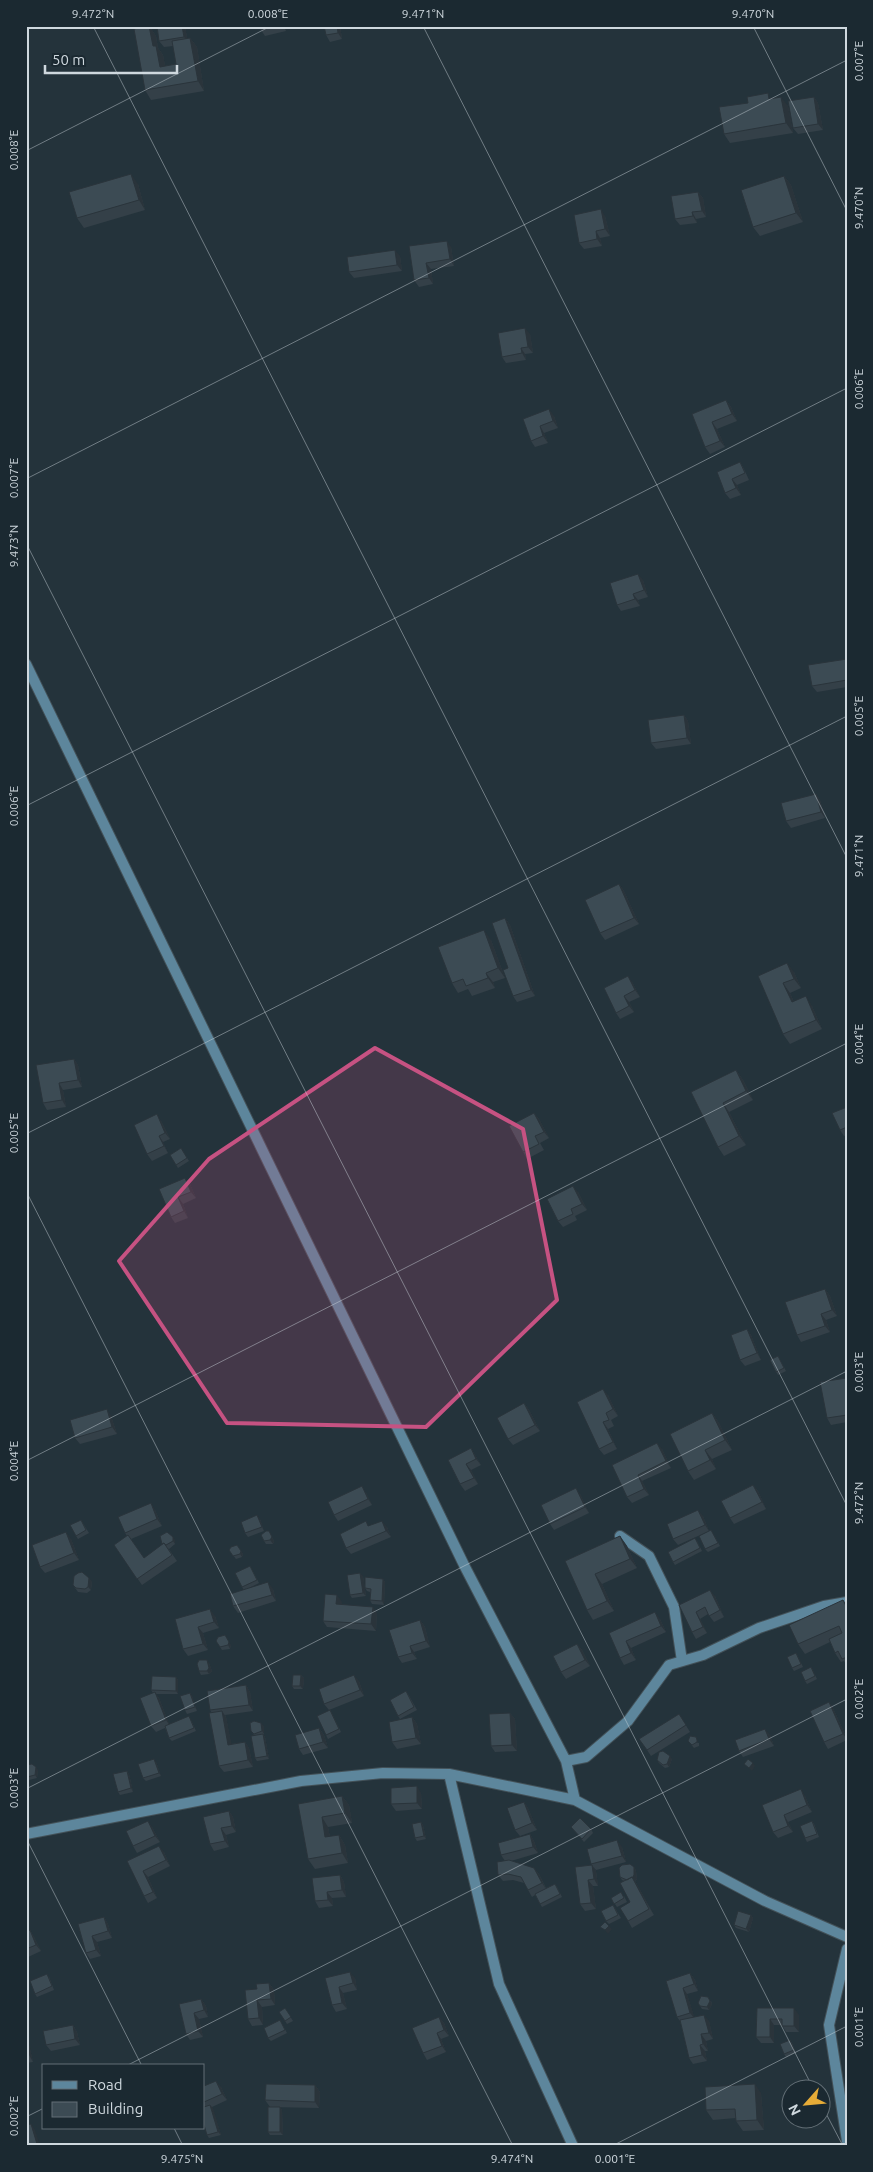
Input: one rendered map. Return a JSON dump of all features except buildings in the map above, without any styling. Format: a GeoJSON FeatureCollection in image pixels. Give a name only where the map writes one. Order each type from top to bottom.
{"type":"FeatureCollection","features":[{"type":"Feature","properties":{"kind":"street"},"geometry":{"type":"LineString","coordinates":[[26,664],[461,1559],[566,1760],[575,1800]]}},
{"type":"Feature","properties":{"kind":"street"},"geometry":{"type":"LineString","coordinates":[[620,1536],[649,1556],[674,1607],[682,1661]]}},
{"type":"Feature","properties":{"kind":"street"},"geometry":{"type":"LineString","coordinates":[[566,1760],[586,1756],[628,1721],[669,1665],[702,1655],[759,1628],[824,1606],[847,1602]]}},
{"type":"Feature","properties":{"kind":"street"},"geometry":{"type":"LineString","coordinates":[[26,1834],[301,1781],[383,1774],[449,1774],[575,1800],[765,1901],[847,1937]]}},
{"type":"Feature","properties":{"kind":"street"},"geometry":{"type":"LineString","coordinates":[[449,1774],[499,1984],[573,2146]]}},
{"type":"Feature","properties":{"kind":"street"},"geometry":{"type":"LineString","coordinates":[[847,1949],[829,2025],[847,2141]]}},
{"type":"Feature","properties":{"kind":"highlighted area"},"geometry":{"type":"Polygon","coordinates":[[[375,1048],[523,1129],[557,1300],[426,1427],[227,1423],[119,1261],[209,1159],[375,1048]]]}}]}
